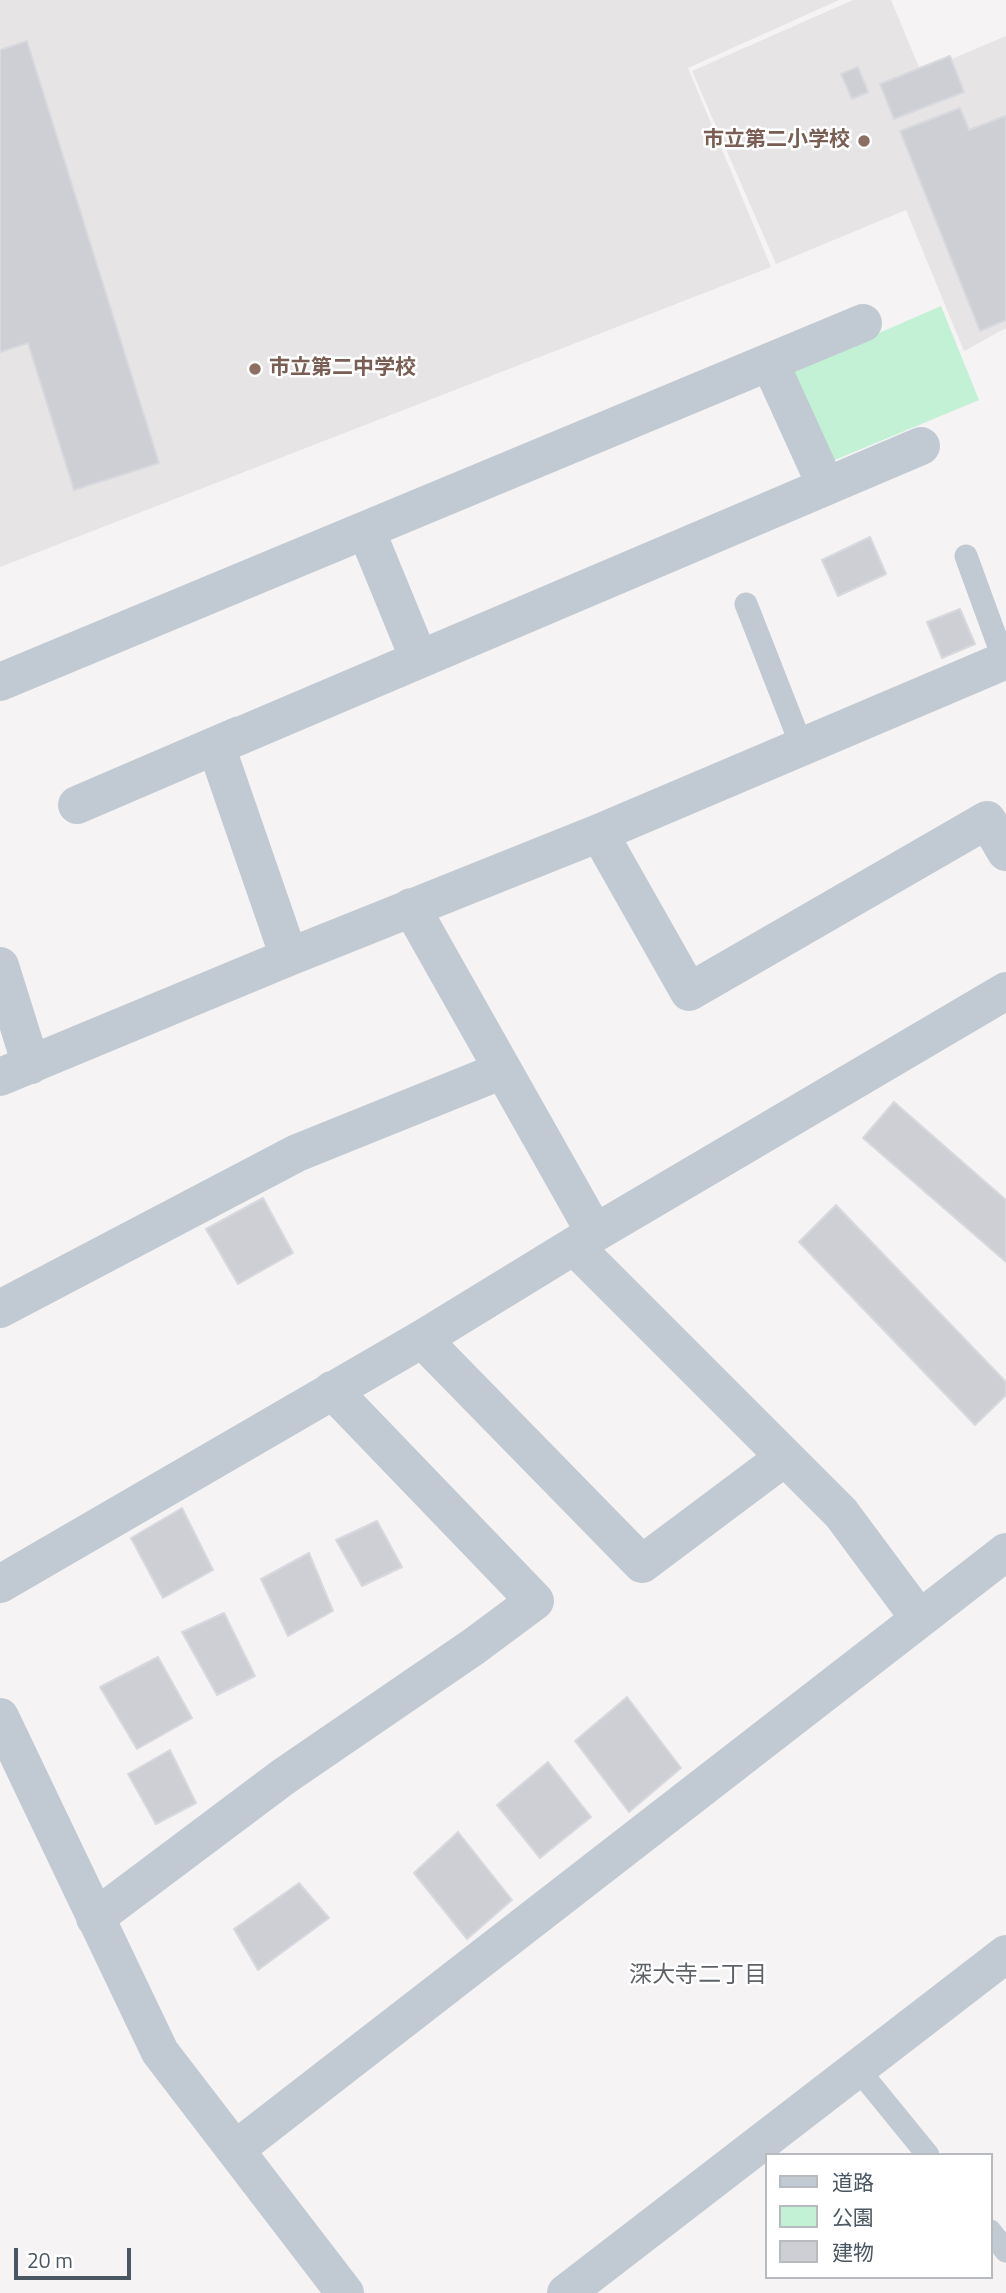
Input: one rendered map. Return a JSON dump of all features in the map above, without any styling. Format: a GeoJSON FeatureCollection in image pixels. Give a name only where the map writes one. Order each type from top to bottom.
{"type":"FeatureCollection","features":[{"type":"Feature","properties":{"kind":"street"},"geometry":{"type":"LineString","coordinates":[[0,681],[863,323]]}},
{"type":"Feature","properties":{"kind":"street"},"geometry":{"type":"LineString","coordinates":[[770,363],[826,486]]}},
{"type":"Feature","properties":{"kind":"street"},"geometry":{"type":"LineString","coordinates":[[77,805],[921,446]]}},
{"type":"Feature","properties":{"kind":"street"},"geometry":{"type":"LineString","coordinates":[[366,530],[419,659]]}},
{"type":"Feature","properties":{"kind":"street"},"geometry":{"type":"LineString","coordinates":[[0,965],[16,1071],[411,907],[599,833],[1005,660]]}},
{"type":"Feature","properties":{"kind":"street"},"geometry":{"type":"LineString","coordinates":[[289,957],[216,746],[305,708]]}},
{"type":"Feature","properties":{"kind":"street"},"geometry":{"type":"LineString","coordinates":[[599,833],[689,992],[987,820],[1006,852]]}},
{"type":"Feature","properties":{"kind":"street"},"geometry":{"type":"LineString","coordinates":[[411,907],[503,1070],[584,1239],[785,1457],[841,1513],[919,1618]]}},
{"type":"Feature","properties":{"kind":"street"},"geometry":{"type":"LineString","coordinates":[[0,1584],[422,1339],[584,1239],[1006,991]]}},
{"type":"Feature","properties":{"kind":"street"},"geometry":{"type":"LineString","coordinates":[[0,1309],[297,1153],[503,1070]]}},
{"type":"Feature","properties":{"kind":"street"},"geometry":{"type":"LineString","coordinates":[[422,1339],[642,1564],[785,1457]]}},
{"type":"Feature","properties":{"kind":"street"},"geometry":{"type":"LineString","coordinates":[[95,1918],[283,1777],[473,1647],[535,1601],[332,1390]]}},
{"type":"Feature","properties":{"kind":"street"},"geometry":{"type":"LineString","coordinates":[[236,2149],[1006,1552]]}},
{"type":"Feature","properties":{"kind":"street"},"geometry":{"type":"LineString","coordinates":[[0,1717],[160,2052],[345,2293]]}},
{"type":"Feature","properties":{"kind":"street"},"geometry":{"type":"LineString","coordinates":[[566,2293],[1006,1954]]}},
{"type":"Feature","properties":{"kind":"lane"},"geometry":{"type":"LineString","coordinates":[[966,556],[1005,660]]}},
{"type":"Feature","properties":{"kind":"lane"},"geometry":{"type":"LineString","coordinates":[[746,604],[802,747]]}},
{"type":"Feature","properties":{"kind":"lane"},"geometry":{"type":"LineString","coordinates":[[858,2068],[926,2153]]}},
{"type":"Feature","properties":{"kind":"lane"},"geometry":{"type":"LineString","coordinates":[[992,2234],[1006,2251]]}},
{"type":"Feature","properties":{"kind":"shaded area","name":"市立第二中学校"},"geometry":{"type":"Polygon","coordinates":[[[0,0],[839,0],[688,68],[771,267],[0,567],[0,0]]]}},
{"type":"Feature","properties":{"kind":"shaded area","name":"市立第二小学校"},"geometry":{"type":"Polygon","coordinates":[[[853,0],[891,0],[921,72],[1006,36],[1006,328],[964,351],[906,210],[776,264],[692,71],[853,0]]]}},
{"type":"Feature","properties":{"kind":"green space"},"geometry":{"type":"Polygon","coordinates":[[[941,306],[979,400],[830,462],[792,371],[941,306]]]}},
{"type":"Feature","properties":{"kind":"building"},"geometry":{"type":"Polygon","coordinates":[[[27,41],[159,463],[74,490],[28,343],[0,352],[0,50],[27,41]]]}},
{"type":"Feature","properties":{"kind":"building"},"geometry":{"type":"Polygon","coordinates":[[[950,56],[964,92],[894,119],[880,84],[950,56]]]}},
{"type":"Feature","properties":{"kind":"building"},"geometry":{"type":"Polygon","coordinates":[[[858,67],[868,92],[852,99],[841,74],[858,67]]]}},
{"type":"Feature","properties":{"kind":"building"},"geometry":{"type":"Polygon","coordinates":[[[960,108],[969,130],[1005,116],[1006,119],[1006,320],[980,331],[900,131],[960,108]]]}},
{"type":"Feature","properties":{"kind":"building"},"geometry":{"type":"Polygon","coordinates":[[[870,537],[886,574],[838,596],[822,560],[870,537]]]}},
{"type":"Feature","properties":{"kind":"building"},"geometry":{"type":"Polygon","coordinates":[[[960,609],[975,644],[942,658],[927,622],[960,609]]]}},
{"type":"Feature","properties":{"kind":"building"},"geometry":{"type":"Polygon","coordinates":[[[894,1102],[1006,1200],[1006,1262],[863,1138],[894,1102]]]}},
{"type":"Feature","properties":{"kind":"building"},"geometry":{"type":"Polygon","coordinates":[[[263,1198],[293,1253],[238,1284],[206,1229],[263,1198]]]}},
{"type":"Feature","properties":{"kind":"building"},"geometry":{"type":"Polygon","coordinates":[[[836,1205],[1006,1382],[1006,1395],[975,1425],[799,1242],[836,1205]]]}},
{"type":"Feature","properties":{"kind":"building"},"geometry":{"type":"Polygon","coordinates":[[[182,1508],[213,1570],[163,1598],[131,1538],[182,1508]]]}},
{"type":"Feature","properties":{"kind":"building"},"geometry":{"type":"Polygon","coordinates":[[[377,1521],[402,1567],[362,1586],[336,1540],[377,1521]]]}},
{"type":"Feature","properties":{"kind":"building"},"geometry":{"type":"Polygon","coordinates":[[[309,1553],[333,1611],[288,1636],[261,1579],[309,1553]]]}},
{"type":"Feature","properties":{"kind":"building"},"geometry":{"type":"Polygon","coordinates":[[[224,1613],[255,1676],[217,1695],[182,1632],[224,1613]]]}},
{"type":"Feature","properties":{"kind":"building"},"geometry":{"type":"Polygon","coordinates":[[[158,1657],[192,1718],[137,1749],[100,1687],[158,1657]]]}},
{"type":"Feature","properties":{"kind":"building"},"geometry":{"type":"Polygon","coordinates":[[[627,1697],[681,1768],[629,1812],[575,1741],[627,1697]]]}},
{"type":"Feature","properties":{"kind":"building"},"geometry":{"type":"Polygon","coordinates":[[[170,1750],[196,1803],[156,1824],[128,1774],[170,1750]]]}},
{"type":"Feature","properties":{"kind":"building"},"geometry":{"type":"Polygon","coordinates":[[[548,1762],[591,1817],[540,1858],[497,1805],[548,1762]]]}},
{"type":"Feature","properties":{"kind":"building"},"geometry":{"type":"Polygon","coordinates":[[[458,1832],[512,1900],[467,1939],[414,1873],[458,1832]]]}},
{"type":"Feature","properties":{"kind":"building"},"geometry":{"type":"Polygon","coordinates":[[[299,1883],[329,1918],[258,1970],[234,1929],[299,1883]]]}},
{"type":"Feature","properties":{"kind":"place","name":"市立第二小学校"},"geometry":{"type":"Point","coordinates":[864,141]}},
{"type":"Feature","properties":{"kind":"place","name":"市立第二中学校"},"geometry":{"type":"Point","coordinates":[255,369]}},
{"type":"Feature","properties":{"kind":"district","name":"深大寺二丁目"},"geometry":{"type":"Point","coordinates":[698,1976]}}]}
